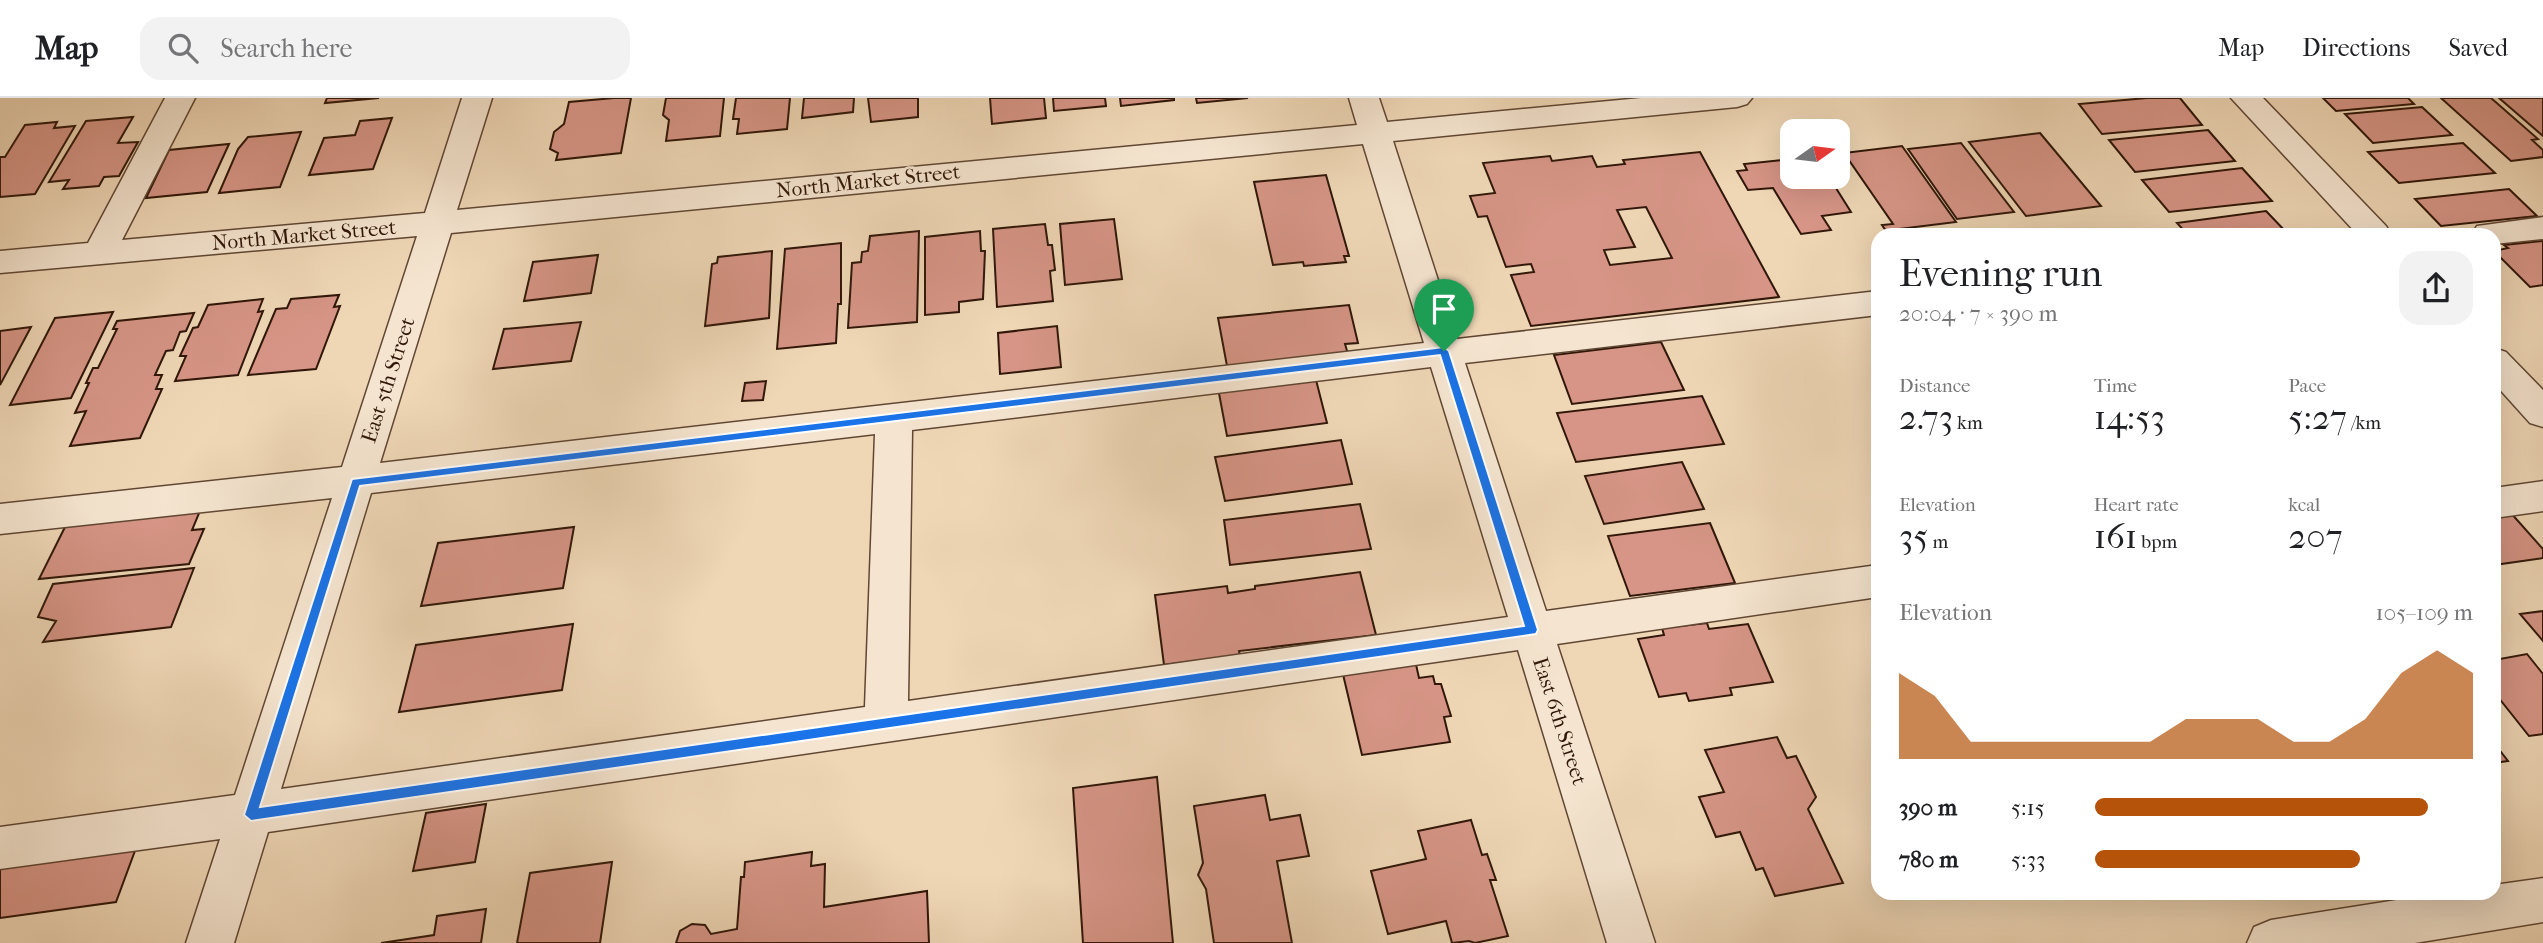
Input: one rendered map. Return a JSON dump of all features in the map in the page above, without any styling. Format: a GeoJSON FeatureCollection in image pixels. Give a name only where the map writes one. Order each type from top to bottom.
{"type":"FeatureCollection","features":[{"type":"Feature","properties":{"kind":"street"},"geometry":{"type":"LineString","coordinates":[[99,253],[180,98]]}},
{"type":"Feature","properties":{"kind":"street","name":"East 5th Street"},"geometry":{"type":"LineString","coordinates":[[210,943],[477,98]]}},
{"type":"Feature","properties":{"kind":"street","name":"North Market Street"},"geometry":{"type":"LineString","coordinates":[[0,262],[438,223],[1369,115],[1737,98]]}},
{"type":"Feature","properties":{"kind":"street"},"geometry":{"type":"LineString","coordinates":[[2246,98],[2369,228]]}},
{"type":"Feature","properties":{"kind":"street","name":"East 6th Street"},"geometry":{"type":"LineString","coordinates":[[1369,115],[1631,943]]}},
{"type":"Feature","properties":{"kind":"street"},"geometry":{"type":"LineString","coordinates":[[2501,233],[2543,228]]}},
{"type":"Feature","properties":{"kind":"street"},"geometry":{"type":"LineString","coordinates":[[0,519],[356,482],[1444,351],[1871,304]]}},
{"type":"Feature","properties":{"kind":"street"},"geometry":{"type":"LineString","coordinates":[[2501,368],[2543,413]]}},
{"type":"Feature","properties":{"kind":"street"},"geometry":{"type":"LineString","coordinates":[[886,723],[894,417]]}},
{"type":"Feature","properties":{"kind":"street"},"geometry":{"type":"LineString","coordinates":[[2501,502],[2543,496]]}},
{"type":"Feature","properties":{"kind":"street"},"geometry":{"type":"LineString","coordinates":[[0,848],[251,815],[1871,583]]}},
{"type":"Feature","properties":{"kind":"street"},"geometry":{"type":"LineString","coordinates":[[2271,943],[2543,900]]}},
{"type":"Feature","properties":{"kind":"building"},"geometry":{"type":"Polygon","coordinates":[[[327,98],[379,98],[325,103],[327,98]]]}},
{"type":"Feature","properties":{"kind":"building"},"geometry":{"type":"Polygon","coordinates":[[[631,98],[621,153],[556,160],[558,153],[550,149],[554,132],[564,124],[569,102],[631,98]]]}},
{"type":"Feature","properties":{"kind":"building"},"geometry":{"type":"Polygon","coordinates":[[[666,98],[724,98],[720,136],[666,141],[669,120],[663,115],[666,98]]]}},
{"type":"Feature","properties":{"kind":"building"},"geometry":{"type":"Polygon","coordinates":[[[736,98],[790,98],[787,129],[737,134],[739,119],[733,119],[736,98]]]}},
{"type":"Feature","properties":{"kind":"building"},"geometry":{"type":"Polygon","coordinates":[[[804,98],[854,98],[853,112],[802,118],[804,98]]]}},
{"type":"Feature","properties":{"kind":"building"},"geometry":{"type":"Polygon","coordinates":[[[868,98],[918,98],[918,117],[871,122],[868,98]]]}},
{"type":"Feature","properties":{"kind":"building"},"geometry":{"type":"Polygon","coordinates":[[[990,98],[1044,98],[1046,118],[992,124],[990,98]]]}},
{"type":"Feature","properties":{"kind":"building"},"geometry":{"type":"Polygon","coordinates":[[[1053,98],[1105,98],[1106,106],[1054,111],[1053,98]]]}},
{"type":"Feature","properties":{"kind":"building"},"geometry":{"type":"Polygon","coordinates":[[[1120,98],[1174,98],[1174,100],[1121,106],[1120,98]]]}},
{"type":"Feature","properties":{"kind":"building"},"geometry":{"type":"Polygon","coordinates":[[[1196,98],[1248,98],[1197,103],[1196,98]]]}},
{"type":"Feature","properties":{"kind":"building"},"geometry":{"type":"Polygon","coordinates":[[[2180,98],[2202,125],[2102,134],[2079,104],[2180,98]]]}},
{"type":"Feature","properties":{"kind":"building"},"geometry":{"type":"Polygon","coordinates":[[[2323,98],[2408,98],[2414,104],[2336,111],[2323,98]]]}},
{"type":"Feature","properties":{"kind":"building"},"geometry":{"type":"Polygon","coordinates":[[[2441,98],[2491,98],[2538,139],[2532,140],[2543,150],[2543,157],[2511,161],[2441,98]]]}},
{"type":"Feature","properties":{"kind":"building"},"geometry":{"type":"Polygon","coordinates":[[[2499,98],[2543,98],[2543,136],[2499,98]]]}},
{"type":"Feature","properties":{"kind":"building"},"geometry":{"type":"Polygon","coordinates":[[[2422,107],[2452,135],[2373,143],[2345,114],[2422,107]]]}},
{"type":"Feature","properties":{"kind":"building"},"geometry":{"type":"Polygon","coordinates":[[[133,117],[118,143],[138,142],[119,176],[104,177],[99,186],[63,189],[69,180],[49,182],[86,121],[133,117]]]}},
{"type":"Feature","properties":{"kind":"building"},"geometry":{"type":"Polygon","coordinates":[[[392,118],[373,169],[309,175],[324,138],[355,135],[360,121],[392,118]]]}},
{"type":"Feature","properties":{"kind":"building"},"geometry":{"type":"Polygon","coordinates":[[[57,122],[54,128],[75,126],[35,194],[0,197],[0,157],[5,157],[25,125],[57,122]]]}},
{"type":"Feature","properties":{"kind":"building"},"geometry":{"type":"Polygon","coordinates":[[[2208,130],[2235,161],[2135,172],[2109,140],[2208,130]]]}},
{"type":"Feature","properties":{"kind":"building"},"geometry":{"type":"Polygon","coordinates":[[[301,132],[280,187],[219,193],[238,149],[248,137],[301,132]]]}},
{"type":"Feature","properties":{"kind":"building"},"geometry":{"type":"Polygon","coordinates":[[[2040,133],[2101,206],[2026,216],[1969,142],[2040,133]]]}},
{"type":"Feature","properties":{"kind":"building"},"geometry":{"type":"Polygon","coordinates":[[[1961,143],[2014,212],[1957,219],[1908,149],[1961,143]]]}},
{"type":"Feature","properties":{"kind":"building"},"geometry":{"type":"Polygon","coordinates":[[[2463,143],[2495,173],[2399,183],[2368,152],[2463,143]]]}},
{"type":"Feature","properties":{"kind":"building"},"geometry":{"type":"Polygon","coordinates":[[[229,144],[207,192],[146,198],[169,150],[229,144]]]}},
{"type":"Feature","properties":{"kind":"building"},"geometry":{"type":"Polygon","coordinates":[[[1902,146],[1956,222],[1907,228],[1884,228],[1882,225],[1893,224],[1850,162],[1850,152],[1902,146]]]}},
{"type":"Feature","properties":{"kind":"building"},"geometry":{"type":"Polygon","coordinates":[[[1700,152],[1779,297],[1531,326],[1511,275],[1534,272],[1531,264],[1506,267],[1487,216],[1478,217],[1470,196],[1495,193],[1483,163],[1550,156],[1552,161],[1592,156],[1597,167],[1625,164],[1623,160],[1700,152]],[[1646,207],[1617,210],[1635,247],[1604,250],[1610,265],[1672,258],[1646,207]]]}},
{"type":"Feature","properties":{"kind":"building"},"geometry":{"type":"Polygon","coordinates":[[[1780,160],[1780,189],[1837,189],[1851,212],[1822,216],[1831,230],[1801,234],[1773,188],[1748,190],[1737,171],[1747,170],[1744,164],[1780,160]]]}},
{"type":"Feature","properties":{"kind":"building"},"geometry":{"type":"Polygon","coordinates":[[[2242,168],[2272,201],[2169,212],[2142,180],[2242,168]]]}},
{"type":"Feature","properties":{"kind":"building"},"geometry":{"type":"Polygon","coordinates":[[[1326,175],[1349,256],[1344,256],[1346,262],[1304,266],[1303,262],[1273,265],[1254,182],[1326,175]]]}},
{"type":"Feature","properties":{"kind":"building"},"geometry":{"type":"Polygon","coordinates":[[[2509,189],[2537,216],[2441,226],[2415,199],[2509,189]]]}},
{"type":"Feature","properties":{"kind":"building"},"geometry":{"type":"Polygon","coordinates":[[[2266,211],[2282,228],[2182,228],[2177,223],[2266,211]]]}},
{"type":"Feature","properties":{"kind":"building"},"geometry":{"type":"Polygon","coordinates":[[[1114,219],[1122,279],[1065,285],[1060,224],[1114,219]]]}},
{"type":"Feature","properties":{"kind":"building"},"geometry":{"type":"Polygon","coordinates":[[[1045,224],[1048,245],[1052,245],[1055,270],[1050,271],[1053,301],[997,307],[993,229],[1045,224]]]}},
{"type":"Feature","properties":{"kind":"building"},"geometry":{"type":"Polygon","coordinates":[[[919,231],[917,322],[848,328],[852,263],[861,262],[862,252],[868,251],[870,236],[919,231]]]}},
{"type":"Feature","properties":{"kind":"building"},"geometry":{"type":"Polygon","coordinates":[[[980,231],[981,251],[985,251],[983,299],[959,302],[959,312],[925,315],[925,237],[980,231]]]}},
{"type":"Feature","properties":{"kind":"building"},"geometry":{"type":"Polygon","coordinates":[[[2543,241],[2543,285],[2530,287],[2501,258],[2501,250],[2508,248],[2504,245],[2543,241]]]}},
{"type":"Feature","properties":{"kind":"building"},"geometry":{"type":"Polygon","coordinates":[[[841,243],[841,304],[838,304],[836,343],[777,349],[785,249],[841,243]]]}},
{"type":"Feature","properties":{"kind":"building"},"geometry":{"type":"Polygon","coordinates":[[[772,251],[769,318],[705,326],[712,264],[717,263],[718,257],[772,251]]]}},
{"type":"Feature","properties":{"kind":"building"},"geometry":{"type":"Polygon","coordinates":[[[598,255],[591,293],[524,301],[533,262],[598,255]]]}},
{"type":"Feature","properties":{"kind":"building"},"geometry":{"type":"Polygon","coordinates":[[[339,295],[334,307],[340,306],[316,369],[248,375],[276,309],[287,308],[291,299],[339,295]]]}},
{"type":"Feature","properties":{"kind":"building"},"geometry":{"type":"Polygon","coordinates":[[[263,299],[258,312],[263,311],[238,375],[175,381],[186,356],[180,356],[208,305],[263,299]]]}},
{"type":"Feature","properties":{"kind":"building"},"geometry":{"type":"Polygon","coordinates":[[[1349,305],[1358,343],[1345,344],[1348,354],[1227,366],[1218,318],[1349,305]]]}},
{"type":"Feature","properties":{"kind":"building"},"geometry":{"type":"Polygon","coordinates":[[[113,312],[71,398],[10,405],[55,318],[113,312]]]}},
{"type":"Feature","properties":{"kind":"building"},"geometry":{"type":"Polygon","coordinates":[[[194,313],[186,331],[180,332],[173,350],[166,351],[155,375],[162,375],[156,389],[162,389],[140,438],[70,446],[86,411],[75,413],[89,383],[86,383],[93,368],[98,368],[117,329],[113,329],[117,321],[194,313]]]}},
{"type":"Feature","properties":{"kind":"building"},"geometry":{"type":"Polygon","coordinates":[[[581,322],[571,361],[493,369],[504,329],[581,322]]]}},
{"type":"Feature","properties":{"kind":"building"},"geometry":{"type":"Polygon","coordinates":[[[1057,326],[1061,367],[1000,374],[998,333],[1057,326]]]}},
{"type":"Feature","properties":{"kind":"building"},"geometry":{"type":"Polygon","coordinates":[[[31,327],[0,385],[0,331],[31,327]]]}},
{"type":"Feature","properties":{"kind":"building"},"geometry":{"type":"Polygon","coordinates":[[[1661,342],[1684,390],[1572,404],[1554,355],[1661,342]]]}},
{"type":"Feature","properties":{"kind":"building"},"geometry":{"type":"Polygon","coordinates":[[[1315,376],[1327,423],[1227,436],[1218,388],[1315,376]]]}},
{"type":"Feature","properties":{"kind":"building"},"geometry":{"type":"Polygon","coordinates":[[[766,381],[763,400],[742,401],[745,383],[766,381]]]}},
{"type":"Feature","properties":{"kind":"building"},"geometry":{"type":"Polygon","coordinates":[[[1702,396],[1724,444],[1576,462],[1557,413],[1702,396]]]}},
{"type":"Feature","properties":{"kind":"building"},"geometry":{"type":"Polygon","coordinates":[[[1341,440],[1352,484],[1225,501],[1215,457],[1341,440]]]}},
{"type":"Feature","properties":{"kind":"building"},"geometry":{"type":"Polygon","coordinates":[[[1682,462],[1704,509],[1604,524],[1585,476],[1682,462]]]}},
{"type":"Feature","properties":{"kind":"building"},"geometry":{"type":"Polygon","coordinates":[[[1360,504],[1371,549],[1230,565],[1224,520],[1360,504]]]}},
{"type":"Feature","properties":{"kind":"building"},"geometry":{"type":"Polygon","coordinates":[[[202,506],[192,530],[204,529],[189,564],[39,579],[69,519],[202,506]]]}},
{"type":"Feature","properties":{"kind":"building"},"geometry":{"type":"Polygon","coordinates":[[[2510,512],[2543,549],[2543,558],[2501,564],[2501,514],[2510,512]]]}},
{"type":"Feature","properties":{"kind":"building"},"geometry":{"type":"Polygon","coordinates":[[[1710,523],[1735,583],[1630,596],[1608,536],[1710,523]]]}},
{"type":"Feature","properties":{"kind":"building"},"geometry":{"type":"Polygon","coordinates":[[[574,527],[563,588],[421,606],[438,543],[574,527]]]}},
{"type":"Feature","properties":{"kind":"building"},"geometry":{"type":"Polygon","coordinates":[[[194,568],[171,627],[43,642],[56,621],[38,617],[53,584],[194,568]]]}},
{"type":"Feature","properties":{"kind":"building"},"geometry":{"type":"Polygon","coordinates":[[[1360,572],[1376,635],[1239,651],[1240,655],[1164,665],[1155,595],[1227,586],[1228,593],[1255,589],[1255,586],[1360,572]]]}},
{"type":"Feature","properties":{"kind":"building"},"geometry":{"type":"Polygon","coordinates":[[[2543,611],[2543,641],[2520,614],[2543,611]]]}},
{"type":"Feature","properties":{"kind":"building"},"geometry":{"type":"Polygon","coordinates":[[[1707,623],[1709,629],[1748,624],[1773,682],[1730,688],[1732,695],[1689,701],[1686,693],[1659,697],[1638,639],[1664,635],[1662,628],[1707,623]]]}},
{"type":"Feature","properties":{"kind":"building"},"geometry":{"type":"Polygon","coordinates":[[[573,624],[562,690],[399,712],[416,645],[573,624]]]}},
{"type":"Feature","properties":{"kind":"building"},"geometry":{"type":"Polygon","coordinates":[[[2527,654],[2543,674],[2543,734],[2529,736],[2501,701],[2501,659],[2527,654]]]}},
{"type":"Feature","properties":{"kind":"building"},"geometry":{"type":"Polygon","coordinates":[[[1415,660],[1419,678],[1433,676],[1435,684],[1441,684],[1451,716],[1444,717],[1450,742],[1362,755],[1342,670],[1415,660]]]}},
{"type":"Feature","properties":{"kind":"building"},"geometry":{"type":"Polygon","coordinates":[[[1777,737],[1787,758],[1796,756],[1816,797],[1808,809],[1843,883],[1775,896],[1763,868],[1756,870],[1740,832],[1716,837],[1699,797],[1724,792],[1705,750],[1777,737]]]}},
{"type":"Feature","properties":{"kind":"building"},"geometry":{"type":"Polygon","coordinates":[[[2501,752],[2508,761],[2501,762],[2501,752]]]}},
{"type":"Feature","properties":{"kind":"building"},"geometry":{"type":"Polygon","coordinates":[[[1157,777],[1173,943],[1083,943],[1073,788],[1157,777]]]}},
{"type":"Feature","properties":{"kind":"building"},"geometry":{"type":"Polygon","coordinates":[[[1265,795],[1270,820],[1300,815],[1309,856],[1277,861],[1292,943],[1214,943],[1206,889],[1198,875],[1203,863],[1194,806],[1265,795]]]}},
{"type":"Feature","properties":{"kind":"building"},"geometry":{"type":"Polygon","coordinates":[[[486,804],[475,862],[413,871],[426,813],[486,804]]]}},
{"type":"Feature","properties":{"kind":"building"},"geometry":{"type":"Polygon","coordinates":[[[1471,820],[1482,855],[1487,854],[1496,880],[1490,880],[1508,936],[1475,943],[1452,943],[1446,921],[1388,934],[1371,871],[1426,859],[1418,831],[1471,820]]]}},
{"type":"Feature","properties":{"kind":"building"},"geometry":{"type":"Polygon","coordinates":[[[139,840],[116,902],[0,918],[0,859],[139,840]]]}},
{"type":"Feature","properties":{"kind":"building"},"geometry":{"type":"Polygon","coordinates":[[[812,852],[811,866],[825,864],[824,907],[927,891],[929,943],[676,943],[680,931],[692,924],[705,925],[711,934],[737,929],[741,877],[744,877],[745,862],[812,852]]]}},
{"type":"Feature","properties":{"kind":"building"},"geometry":{"type":"Polygon","coordinates":[[[612,862],[600,943],[517,943],[530,873],[612,862]]]}},
{"type":"Feature","properties":{"kind":"building"},"geometry":{"type":"Polygon","coordinates":[[[486,909],[481,943],[381,943],[434,935],[437,916],[486,909]]]}},
{"type":"Feature","properties":{"kind":"route"},"geometry":{"type":"LineString","coordinates":[[1444,351],[1532,630],[251,815],[356,482],[1444,351]]}}]}
